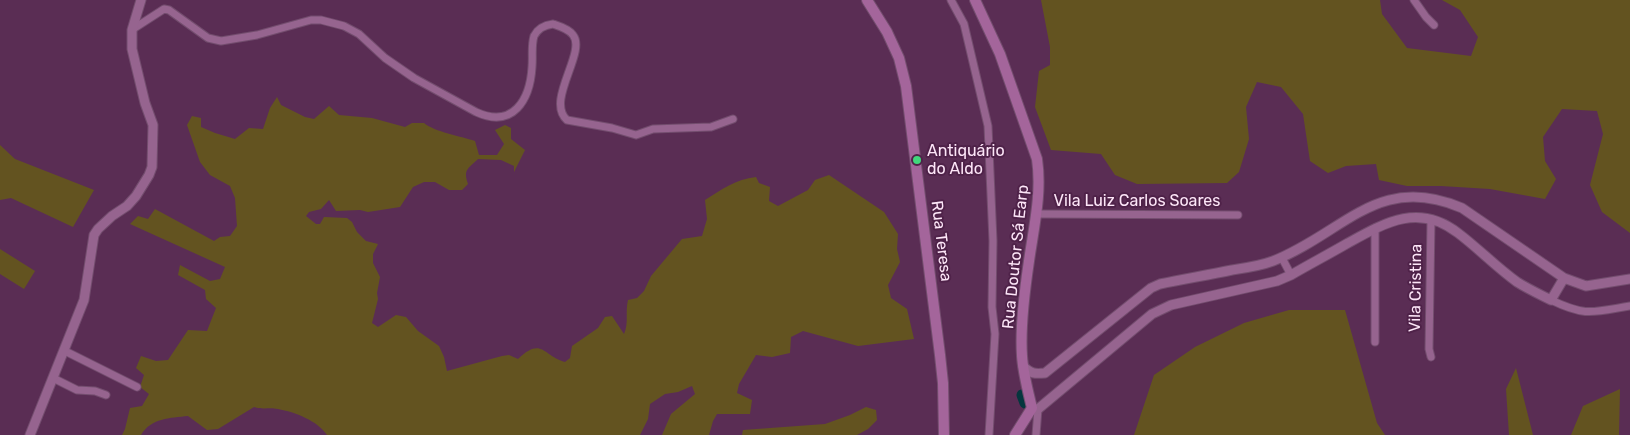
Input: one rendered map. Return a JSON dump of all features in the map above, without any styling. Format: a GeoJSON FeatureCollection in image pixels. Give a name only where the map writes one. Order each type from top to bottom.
{"type":"FeatureCollection","features":[{"type":"Feature","properties":{"kind":"main road","name":"Rua Teresa"},"geometry":{"type":"LineString","coordinates":[[867,0],[887,32],[900,58],[906,86],[941,364],[944,435]]}},
{"type":"Feature","properties":{"kind":"main road","name":"Rua Doutor Sá Earp"},"geometry":{"type":"LineString","coordinates":[[975,0],[1000,54],[1037,158],[1039,175],[1037,214],[1029,262],[1022,337],[1023,366],[1027,386],[1035,408]]}},
{"type":"Feature","properties":{"kind":"main road"},"geometry":{"type":"LineString","coordinates":[[1015,435],[1035,408]]}},
{"type":"Feature","properties":{"kind":"street"},"geometry":{"type":"LineString","coordinates":[[30,435],[84,300],[94,235],[104,223],[127,206],[136,196],[152,167],[153,125],[132,49],[133,29],[142,0]]}},
{"type":"Feature","properties":{"kind":"street"},"geometry":{"type":"LineString","coordinates":[[951,0],[965,31],[988,126],[993,242],[992,307],[995,334],[989,435]]}},
{"type":"Feature","properties":{"kind":"street"},"geometry":{"type":"LineString","coordinates":[[1414,0],[1434,25]]}},
{"type":"Feature","properties":{"kind":"street"},"geometry":{"type":"LineString","coordinates":[[133,29],[164,9],[169,10],[208,38],[221,41],[257,35],[307,20],[321,20],[352,30],[385,58],[414,78],[486,117],[496,118],[515,112],[522,102],[530,84],[534,37],[542,27],[552,24],[570,32],[574,35],[576,41],[561,101],[562,114],[567,120],[612,128],[636,135],[653,129],[711,127],[733,119]]}},
{"type":"Feature","properties":{"kind":"street"},"geometry":{"type":"LineString","coordinates":[[1027,386],[1151,288],[1160,284],[1261,265],[1282,258],[1374,204],[1401,197],[1423,196],[1445,201],[1462,208],[1564,278],[1586,286],[1630,279]]}},
{"type":"Feature","properties":{"kind":"street","name":"Vila Luiz Carlos Soares"},"geometry":{"type":"LineString","coordinates":[[1037,214],[1238,215]]}},
{"type":"Feature","properties":{"kind":"street"},"geometry":{"type":"LineString","coordinates":[[1036,435],[1035,408],[1152,314],[1171,305],[1257,286],[1291,275],[1375,228],[1405,217],[1443,222],[1459,233],[1516,281],[1568,308],[1582,312],[1594,312],[1630,306]]}},
{"type":"Feature","properties":{"kind":"street","name":"Vila Cristina"},"geometry":{"type":"LineString","coordinates":[[1431,220],[1429,349],[1431,357]]}},
{"type":"Feature","properties":{"kind":"street"},"geometry":{"type":"LineString","coordinates":[[1375,228],[1375,342]]}},
{"type":"Feature","properties":{"kind":"street"},"geometry":{"type":"LineString","coordinates":[[1282,258],[1291,275]]}},
{"type":"Feature","properties":{"kind":"street"},"geometry":{"type":"LineString","coordinates":[[1551,300],[1564,278]]}},
{"type":"Feature","properties":{"kind":"street"},"geometry":{"type":"LineString","coordinates":[[64,351],[137,387]]}},
{"type":"Feature","properties":{"kind":"street"},"geometry":{"type":"LineString","coordinates":[[1023,366],[1036,374],[1045,372]]}},
{"type":"Feature","properties":{"kind":"street"},"geometry":{"type":"LineString","coordinates":[[54,378],[76,390],[96,391],[106,395]]}},
{"type":"Feature","properties":{"kind":"shaded area"},"geometry":{"type":"Polygon","coordinates":[[[1041,0],[1380,0],[1382,14],[1407,48],[1471,56],[1478,37],[1460,10],[1442,0],[1630,0],[1630,233],[1602,212],[1590,185],[1603,134],[1597,111],[1562,109],[1543,137],[1545,161],[1556,179],[1545,199],[1490,189],[1407,186],[1379,180],[1376,164],[1346,166],[1328,173],[1310,161],[1303,114],[1281,87],[1257,82],[1246,107],[1249,139],[1239,172],[1227,183],[1137,184],[1115,175],[1101,154],[1051,150],[1035,107],[1039,71],[1050,65],[1050,47],[1041,0]]]}},
{"type":"Feature","properties":{"kind":"shaded area"},"geometry":{"type":"Polygon","coordinates":[[[277,97],[281,105],[305,117],[314,119],[329,106],[339,115],[372,118],[405,127],[412,123],[424,123],[441,131],[475,141],[479,155],[497,155],[504,144],[495,130],[505,125],[511,128],[511,139],[525,150],[514,172],[514,166],[501,160],[478,159],[467,170],[468,184],[462,190],[449,190],[435,182],[424,182],[413,187],[400,207],[368,212],[360,210],[336,211],[329,200],[321,209],[309,212],[306,216],[316,224],[320,224],[324,217],[347,218],[366,241],[378,244],[373,254],[373,263],[380,277],[377,293],[378,299],[372,323],[378,327],[396,315],[406,317],[418,331],[439,346],[447,371],[502,356],[509,355],[518,359],[526,352],[538,348],[565,362],[570,358],[572,346],[598,328],[605,317],[612,316],[624,334],[628,300],[637,298],[644,291],[651,276],[682,239],[702,236],[707,219],[705,200],[735,183],[756,177],[759,183],[770,187],[769,201],[778,206],[808,190],[815,180],[829,175],[884,212],[898,234],[897,249],[900,262],[888,285],[891,298],[907,309],[914,339],[858,346],[803,331],[791,337],[790,353],[772,357],[756,355],[739,384],[737,393],[752,400],[750,414],[717,414],[709,435],[662,435],[671,414],[695,394],[692,386],[678,392],[665,394],[650,404],[648,419],[640,435],[327,435],[312,421],[292,412],[254,407],[218,429],[207,430],[188,416],[168,418],[156,422],[145,429],[141,435],[122,435],[130,408],[142,406],[149,394],[140,387],[144,375],[136,368],[141,356],[156,361],[168,360],[188,330],[207,331],[216,308],[206,299],[205,290],[178,275],[180,265],[210,281],[220,279],[225,267],[130,224],[138,216],[148,219],[155,209],[214,241],[220,237],[230,236],[237,226],[235,198],[230,186],[210,175],[200,162],[187,125],[192,116],[201,118],[201,127],[235,139],[249,128],[263,129],[270,108],[277,97]]]}},
{"type":"Feature","properties":{"kind":"shaded area"},"geometry":{"type":"Polygon","coordinates":[[[0,145],[15,159],[94,190],[73,227],[11,198],[0,200],[0,145]]]}},
{"type":"Feature","properties":{"kind":"shaded area"},"geometry":{"type":"Polygon","coordinates":[[[0,249],[35,271],[24,289],[0,274],[0,249]]]}},
{"type":"Feature","properties":{"kind":"shaded area"},"geometry":{"type":"Polygon","coordinates":[[[1289,310],[1345,310],[1377,423],[1385,435],[1134,435],[1154,375],[1195,347],[1244,323],[1289,310]]]}},
{"type":"Feature","properties":{"kind":"shaded area"},"geometry":{"type":"Polygon","coordinates":[[[1516,368],[1533,435],[1509,435],[1506,389],[1516,368]]]}},
{"type":"Feature","properties":{"kind":"shaded area"},"geometry":{"type":"Polygon","coordinates":[[[1620,389],[1619,435],[1571,435],[1583,406],[1620,389]]]}},
{"type":"Feature","properties":{"kind":"shaded area"},"geometry":{"type":"Polygon","coordinates":[[[866,407],[876,410],[877,420],[868,429],[857,435],[742,435],[743,430],[825,424],[866,407]]]}},
{"type":"Feature","properties":{"kind":"waterway"},"geometry":{"type":"LineString","coordinates":[[1022,395],[1025,403]]}},
{"type":"Feature","properties":{"kind":"place","name":"Antiquário do Aldo"},"geometry":{"type":"Point","coordinates":[917,160]}}]}
